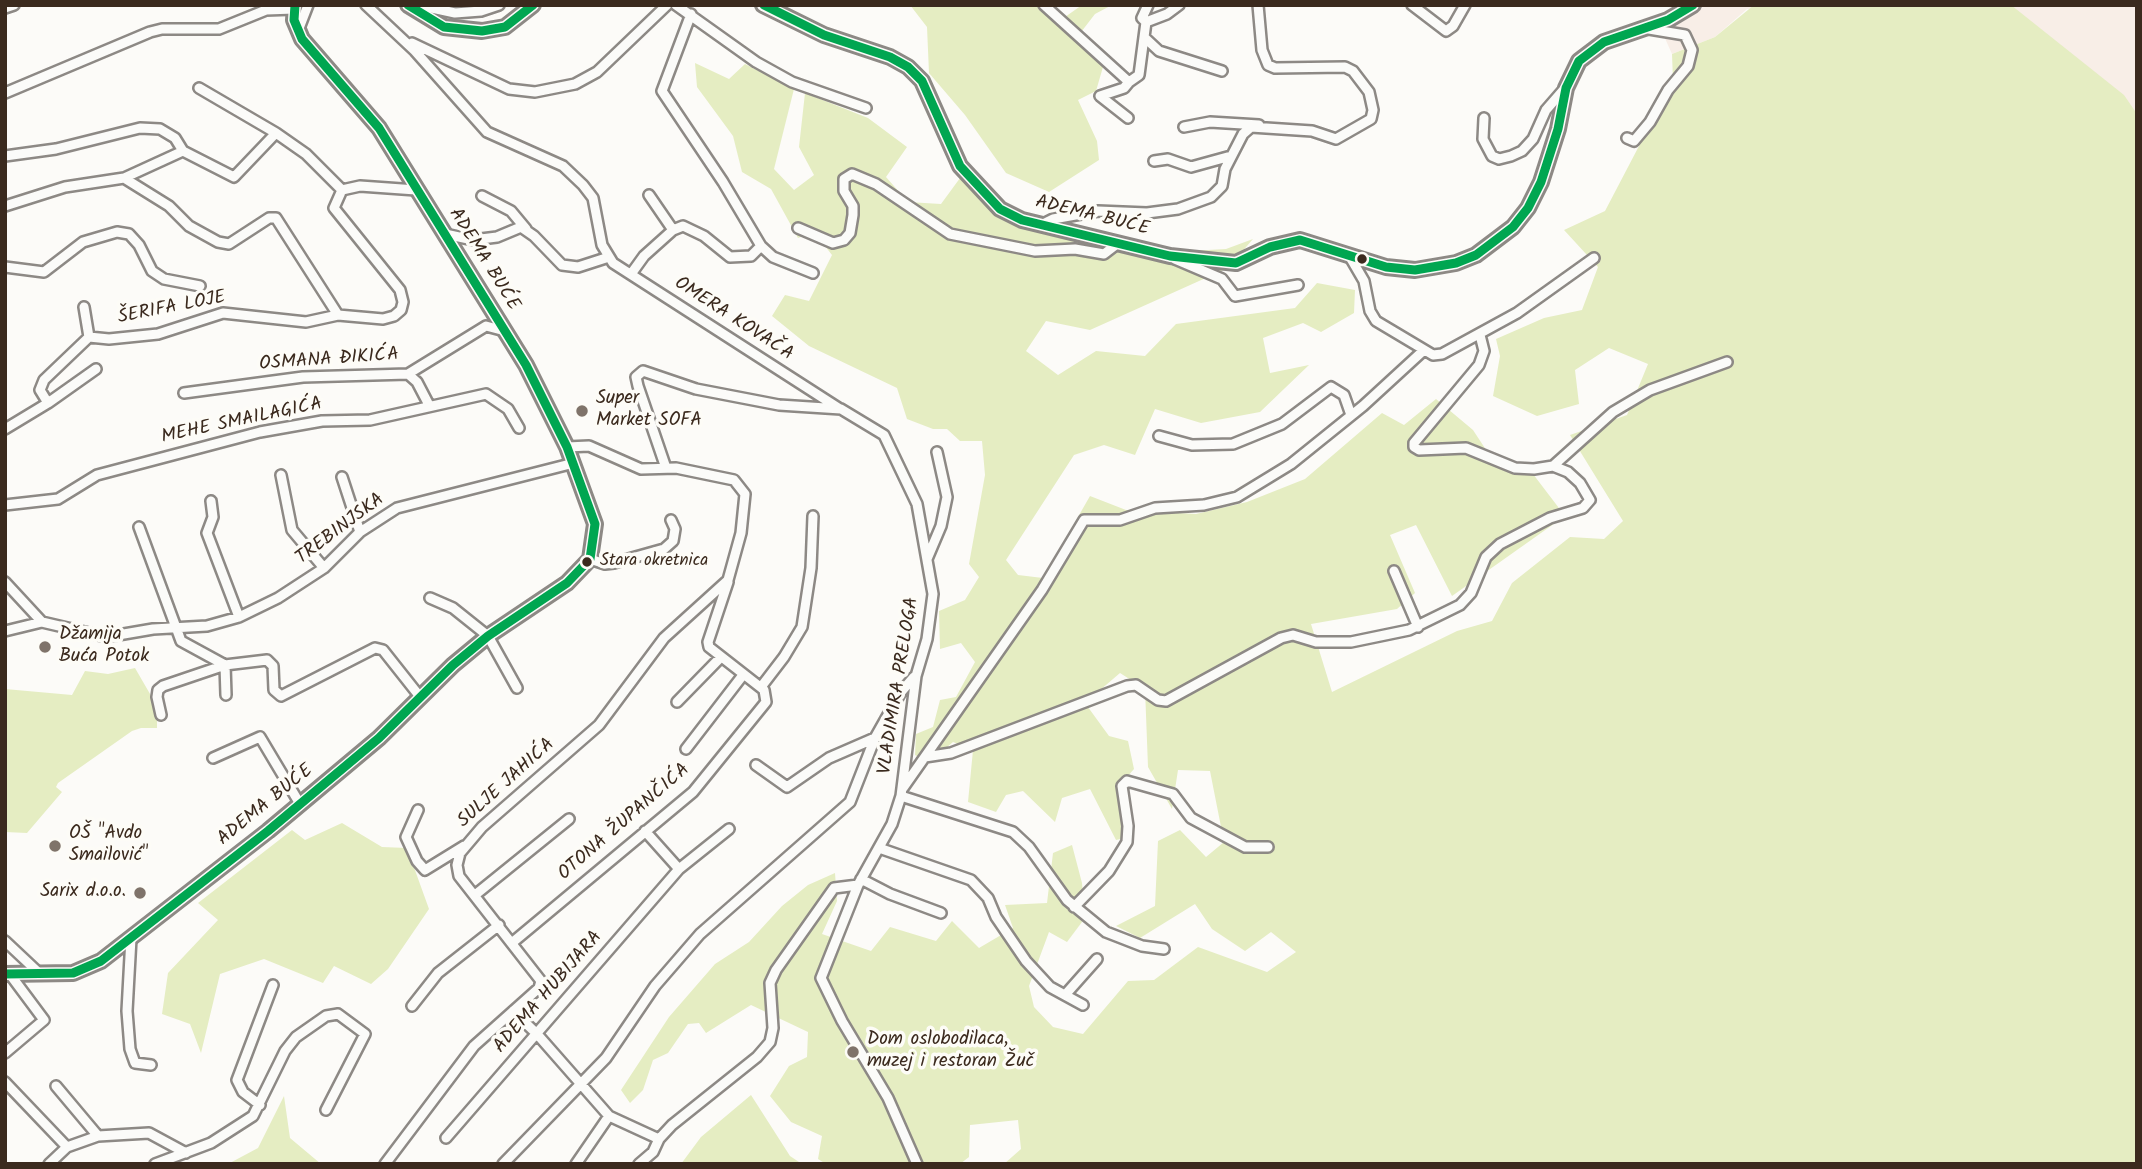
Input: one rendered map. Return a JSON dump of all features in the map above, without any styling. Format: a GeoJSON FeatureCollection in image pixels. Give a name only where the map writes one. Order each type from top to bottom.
{"type":"FeatureCollection","features":[{"type":"Feature","properties":{"kind":"street"},"geometry":{"type":"LineString","coordinates":[[5,8],[14,5]]}},
{"type":"Feature","properties":{"kind":"street"},"geometry":{"type":"LineString","coordinates":[[298,31],[308,5]]}},
{"type":"Feature","properties":{"kind":"street"},"geometry":{"type":"LineString","coordinates":[[366,5],[442,79],[468,113],[488,132],[563,166],[583,185],[593,198],[602,245],[609,257],[578,267],[562,265],[511,211],[482,196]]}},
{"type":"Feature","properties":{"kind":"street"},"geometry":{"type":"LineString","coordinates":[[408,5],[444,27],[482,31],[505,27],[533,5]]}},
{"type":"Feature","properties":{"kind":"street"},"geometry":{"type":"LineString","coordinates":[[418,5],[438,12],[463,13],[499,5]]}},
{"type":"Feature","properties":{"kind":"street"},"geometry":{"type":"LineString","coordinates":[[676,5],[756,62],[792,82],[866,108]]}},
{"type":"Feature","properties":{"kind":"street","name":"ADEMA BUĆE"},"geometry":{"type":"LineString","coordinates":[[763,5],[824,35],[890,57],[908,66],[922,81],[960,166],[1000,209],[1040,226],[1170,256],[1237,263],[1270,247],[1300,240],[1386,267],[1415,270],[1456,263],[1495,243],[1513,227],[1528,208],[1541,182],[1558,129],[1571,72],[1590,51],[1604,42],[1648,29],[1693,5]]}},
{"type":"Feature","properties":{"kind":"street"},"geometry":{"type":"LineString","coordinates":[[1044,5],[1129,82]]}},
{"type":"Feature","properties":{"kind":"street"},"geometry":{"type":"LineString","coordinates":[[1128,118],[1100,96],[1124,88],[1139,75],[1146,22],[1142,18],[1148,5]]}},
{"type":"Feature","properties":{"kind":"street"},"geometry":{"type":"LineString","coordinates":[[1146,22],[1167,14],[1179,5]]}},
{"type":"Feature","properties":{"kind":"street"},"geometry":{"type":"LineString","coordinates":[[1185,127],[1220,122],[1312,131],[1336,139],[1371,119],[1373,110],[1369,92],[1353,71],[1345,67],[1275,68],[1268,65],[1263,57],[1258,5]]}},
{"type":"Feature","properties":{"kind":"street"},"geometry":{"type":"LineString","coordinates":[[1412,5],[1446,31],[1453,26],[1465,5]]}},
{"type":"Feature","properties":{"kind":"street"},"geometry":{"type":"LineString","coordinates":[[5,93],[150,32],[162,29],[219,29],[266,10],[294,7]]}},
{"type":"Feature","properties":{"kind":"street","name":"ADEMA BUĆE"},"geometry":{"type":"LineString","coordinates":[[7,974],[74,973],[85,969],[131,938],[300,804],[488,636],[567,583],[590,559],[595,524],[574,463],[506,332],[379,128],[298,31],[294,7]]}},
{"type":"Feature","properties":{"kind":"street"},"geometry":{"type":"LineString","coordinates":[[398,36],[509,89],[535,92],[575,84],[597,72],[662,7]]}},
{"type":"Feature","properties":{"kind":"street"},"geometry":{"type":"LineString","coordinates":[[691,14],[662,90],[723,182],[761,246],[773,257],[813,273]]}},
{"type":"Feature","properties":{"kind":"street"},"geometry":{"type":"LineString","coordinates":[[1627,138],[1634,141],[1645,129],[1688,66],[1692,50],[1685,35],[1648,29]]}},
{"type":"Feature","properties":{"kind":"street"},"geometry":{"type":"LineString","coordinates":[[1144,37],[1159,51],[1222,71]]}},
{"type":"Feature","properties":{"kind":"street"},"geometry":{"type":"LineString","coordinates":[[1484,118],[1483,139],[1492,156],[1499,159],[1511,156],[1522,151],[1533,139],[1546,110],[1567,86]]}},
{"type":"Feature","properties":{"kind":"street"},"geometry":{"type":"LineString","coordinates":[[199,88],[276,133],[306,154],[342,190],[360,186],[416,190]]}},
{"type":"Feature","properties":{"kind":"street"},"geometry":{"type":"LineString","coordinates":[[1040,226],[1053,219],[1098,211],[1147,213],[1178,209],[1211,197],[1222,186],[1231,156],[1243,134],[1260,126]]}},
{"type":"Feature","properties":{"kind":"street"},"geometry":{"type":"LineString","coordinates":[[5,156],[56,149],[140,128],[160,129],[175,138],[183,152],[234,177],[276,133]]}},
{"type":"Feature","properties":{"kind":"street"},"geometry":{"type":"LineString","coordinates":[[5,206],[65,187],[124,178],[183,152]]}},
{"type":"Feature","properties":{"kind":"street"},"geometry":{"type":"LineString","coordinates":[[1154,161],[1168,159],[1191,167],[1231,156]]}},
{"type":"Feature","properties":{"kind":"street"},"geometry":{"type":"LineString","coordinates":[[799,228],[833,243],[844,240],[850,233],[853,215],[844,179],[852,174],[876,184],[950,234],[1035,251],[1075,249],[1104,254],[1117,244]]}},
{"type":"Feature","properties":{"kind":"street"},"geometry":{"type":"LineString","coordinates":[[124,178],[169,206],[189,226],[218,242],[229,244],[269,218],[276,218],[338,315]]}},
{"type":"Feature","properties":{"kind":"street","name":"ŠERIFA LOJE"},"geometry":{"type":"LineString","coordinates":[[89,337],[108,339],[158,334],[223,313],[306,322],[338,315],[383,319],[394,316],[401,310],[403,302],[400,290],[334,208],[342,190]]}},
{"type":"Feature","properties":{"kind":"street"},"geometry":{"type":"LineString","coordinates":[[649,195],[673,230]]}},
{"type":"Feature","properties":{"kind":"street"},"geometry":{"type":"LineString","coordinates":[[631,274],[644,256],[673,230],[683,226],[694,230],[730,257],[751,256],[761,246]]}},
{"type":"Feature","properties":{"kind":"street"},"geometry":{"type":"LineString","coordinates":[[445,234],[473,240],[497,237],[516,228],[526,229]]}},
{"type":"Feature","properties":{"kind":"street"},"geometry":{"type":"LineString","coordinates":[[5,267],[44,272],[83,242],[117,232],[129,234],[139,245],[152,271],[164,279],[200,286]]}},
{"type":"Feature","properties":{"kind":"street","name":"ADEMA BUĆE"},"geometry":{"type":"LineString","coordinates":[[1170,256],[1222,279],[1235,296],[1298,285]]}},
{"type":"Feature","properties":{"kind":"street","name":"OMERA KOVAČA"},"geometry":{"type":"LineString","coordinates":[[609,257],[631,274],[841,409]]}},
{"type":"Feature","properties":{"kind":"street"},"geometry":{"type":"LineString","coordinates":[[1350,257],[1364,281],[1370,311],[1376,321],[1433,355],[1442,354],[1479,335],[1559,285],[1594,258]]}},
{"type":"Feature","properties":{"kind":"street"},"geometry":{"type":"LineString","coordinates":[[48,403],[40,390],[44,380],[89,337],[84,307]]}},
{"type":"Feature","properties":{"kind":"street","name":"OSMANA ĐIKIĆA"},"geometry":{"type":"LineString","coordinates":[[184,393],[303,377],[408,374],[486,326],[506,332]]}},
{"type":"Feature","properties":{"kind":"street"},"geometry":{"type":"LineString","coordinates":[[925,757],[960,750],[1127,685],[1136,685],[1158,701],[1166,701],[1281,638],[1293,635],[1316,642],[1351,642],[1418,627],[1460,605],[1471,593],[1486,557],[1500,544],[1550,518],[1583,508],[1590,500],[1580,483],[1568,472],[1553,466],[1515,468],[1466,448],[1419,450],[1414,447],[1414,443],[1479,365],[1484,351],[1479,335]]}},
{"type":"Feature","properties":{"kind":"street"},"geometry":{"type":"LineString","coordinates":[[1164,949],[1142,946],[1106,932],[1074,907],[1029,847],[1013,832],[901,793],[1042,590],[1084,520],[1121,520],[1155,508],[1204,505],[1237,497],[1274,476],[1351,415],[1424,350]]}},
{"type":"Feature","properties":{"kind":"street"},"geometry":{"type":"LineString","coordinates":[[1553,466],[1613,412],[1650,390],[1727,362]]}},
{"type":"Feature","properties":{"kind":"street"},"geometry":{"type":"LineString","coordinates":[[5,429],[96,369]]}},
{"type":"Feature","properties":{"kind":"street","name":"VLADIMIRA PRELOGA"},"geometry":{"type":"LineString","coordinates":[[666,468],[638,386],[636,377],[643,370],[696,389],[779,405],[841,409],[884,435],[917,503],[933,594],[932,613],[922,664],[916,676],[901,793],[892,824],[860,882],[823,970],[823,984],[888,1098],[917,1164]]}},
{"type":"Feature","properties":{"kind":"street"},"geometry":{"type":"LineString","coordinates":[[408,374],[416,382],[429,405]]}},
{"type":"Feature","properties":{"kind":"street"},"geometry":{"type":"LineString","coordinates":[[1160,436],[1192,445],[1233,444],[1282,424],[1331,387],[1344,395],[1351,415]]}},
{"type":"Feature","properties":{"kind":"street","name":"MEHE SMAILAGIĆA"},"geometry":{"type":"LineString","coordinates":[[5,505],[58,499],[97,475],[260,432],[322,421],[370,420],[486,394],[508,409],[519,428]]}},
{"type":"Feature","properties":{"kind":"street"},"geometry":{"type":"LineString","coordinates":[[567,447],[589,446],[640,469],[666,468],[724,477],[744,489],[741,533],[708,642],[709,647],[720,658],[761,688]]}},
{"type":"Feature","properties":{"kind":"street"},"geometry":{"type":"LineString","coordinates":[[927,559],[941,526],[947,497],[937,452]]}},
{"type":"Feature","properties":{"kind":"street","name":"TREBINJSKA"},"geometry":{"type":"LineString","coordinates":[[5,631],[42,622],[102,636],[207,626],[239,617],[278,598],[324,568],[360,532],[397,508],[574,463]]}},
{"type":"Feature","properties":{"kind":"street"},"geometry":{"type":"LineString","coordinates":[[281,475],[292,530],[324,568]]}},
{"type":"Feature","properties":{"kind":"street"},"geometry":{"type":"LineString","coordinates":[[342,477],[360,532]]}},
{"type":"Feature","properties":{"kind":"street"},"geometry":{"type":"LineString","coordinates":[[211,502],[213,517],[207,533],[239,617]]}},
{"type":"Feature","properties":{"kind":"street","name":"OTONA ŽUPANČIĆA"},"geometry":{"type":"LineString","coordinates":[[513,942],[700,784],[766,702],[766,694],[761,688],[802,627],[811,568],[813,516]]}},
{"type":"Feature","properties":{"kind":"street"},"geometry":{"type":"LineString","coordinates":[[590,559],[605,564],[614,563],[664,549],[673,541],[675,529],[671,520]]}},
{"type":"Feature","properties":{"kind":"street"},"geometry":{"type":"LineString","coordinates":[[139,527],[185,646],[225,665]]}},
{"type":"Feature","properties":{"kind":"street"},"geometry":{"type":"LineString","coordinates":[[1394,571],[1418,627]]}},
{"type":"Feature","properties":{"kind":"street","name":"SULJE JAHIĆA"},"geometry":{"type":"LineString","coordinates":[[385,1164],[474,1046],[539,988],[541,981],[459,876],[457,865],[466,845],[599,726],[664,638],[728,580]]}},
{"type":"Feature","properties":{"kind":"street"},"geometry":{"type":"LineString","coordinates":[[5,582],[42,622]]}},
{"type":"Feature","properties":{"kind":"street"},"geometry":{"type":"LineString","coordinates":[[430,598],[453,608],[488,636],[517,688]]}},
{"type":"Feature","properties":{"kind":"street"},"geometry":{"type":"LineString","coordinates":[[161,715],[157,697],[158,690],[163,686],[225,665],[267,660],[273,666],[274,690],[281,696],[375,648],[383,650],[421,698]]}},
{"type":"Feature","properties":{"kind":"street"},"geometry":{"type":"LineString","coordinates":[[677,702],[720,658]]}},
{"type":"Feature","properties":{"kind":"street"},"geometry":{"type":"LineString","coordinates":[[225,665],[226,695]]}},
{"type":"Feature","properties":{"kind":"street","name":"OTONA ŽUPANČIĆA"},"geometry":{"type":"LineString","coordinates":[[686,749],[743,675]]}},
{"type":"Feature","properties":{"kind":"street"},"geometry":{"type":"LineString","coordinates":[[503,1164],[606,1058],[655,986],[701,934],[850,802],[876,738],[901,692],[916,676]]}},
{"type":"Feature","properties":{"kind":"street"},"geometry":{"type":"LineString","coordinates":[[212,758],[260,737],[300,804]]}},
{"type":"Feature","properties":{"kind":"street"},"geometry":{"type":"LineString","coordinates":[[756,765],[787,788],[829,758],[876,738]]}},
{"type":"Feature","properties":{"kind":"street"},"geometry":{"type":"LineString","coordinates":[[1074,907],[1109,871],[1127,842],[1128,825],[1122,786],[1127,781],[1173,794],[1191,818],[1245,846],[1268,846]]}},
{"type":"Feature","properties":{"kind":"street"},"geometry":{"type":"LineString","coordinates":[[418,810],[406,837],[416,861],[425,870],[466,845]]}},
{"type":"Feature","properties":{"kind":"street"},"geometry":{"type":"LineString","coordinates":[[475,895],[569,819]]}},
{"type":"Feature","properties":{"kind":"street","name":"ADEMA HUBIJARA"},"geometry":{"type":"LineString","coordinates":[[446,1139],[679,869],[729,829]]}},
{"type":"Feature","properties":{"kind":"street"},"geometry":{"type":"LineString","coordinates":[[645,831],[679,869]]}},
{"type":"Feature","properties":{"kind":"street"},"geometry":{"type":"LineString","coordinates":[[878,848],[971,880],[988,898],[1003,929],[1026,961],[1049,987],[1083,1005]]}},
{"type":"Feature","properties":{"kind":"street"},"geometry":{"type":"LineString","coordinates":[[639,1164],[653,1152],[659,1139],[770,1042],[773,1028],[770,984],[776,970],[835,888],[860,882],[941,913]]}},
{"type":"Feature","properties":{"kind":"street"},"geometry":{"type":"LineString","coordinates":[[412,1006],[438,973],[499,925]]}},
{"type":"Feature","properties":{"kind":"street"},"geometry":{"type":"LineString","coordinates":[[131,938],[127,1011],[130,1049],[135,1063],[151,1065]]}},
{"type":"Feature","properties":{"kind":"street"},"geometry":{"type":"LineString","coordinates":[[5,941],[39,973]]}},
{"type":"Feature","properties":{"kind":"street"},"geometry":{"type":"LineString","coordinates":[[1065,995],[1097,959]]}},
{"type":"Feature","properties":{"kind":"street","name":"ADEMA BUĆE"},"geometry":{"type":"LineString","coordinates":[[5,1053],[44,1020],[7,974]]}},
{"type":"Feature","properties":{"kind":"street"},"geometry":{"type":"LineString","coordinates":[[260,1105],[243,1092],[237,1080],[273,985]]}},
{"type":"Feature","properties":{"kind":"street"},"geometry":{"type":"LineString","coordinates":[[513,1011],[537,1034],[609,1116],[659,1139]]}},
{"type":"Feature","properties":{"kind":"street"},"geometry":{"type":"LineString","coordinates":[[155,1164],[211,1143],[253,1116],[285,1051],[296,1037],[326,1016],[338,1014],[366,1034],[326,1110]]}},
{"type":"Feature","properties":{"kind":"street"},"geometry":{"type":"LineString","coordinates":[[5,1082],[67,1147]]}},
{"type":"Feature","properties":{"kind":"street"},"geometry":{"type":"LineString","coordinates":[[56,1086],[98,1136]]}},
{"type":"Feature","properties":{"kind":"street"},"geometry":{"type":"LineString","coordinates":[[576,1164],[609,1116]]}},
{"type":"Feature","properties":{"kind":"street"},"geometry":{"type":"LineString","coordinates":[[49,1164],[67,1147],[98,1136],[149,1133],[186,1153]]}},
{"type":"Feature","properties":{"kind":"shaded area"},"geometry":{"type":"Polygon","coordinates":[[[1694,5],[1811,5],[1747,9],[1715,37],[1672,54],[1659,25],[1694,5]]]}},
{"type":"Feature","properties":{"kind":"shaded area"},"geometry":{"type":"Polygon","coordinates":[[[1901,5],[2137,5],[2137,252],[1901,5]]]}},
{"type":"Feature","properties":{"kind":"green space"},"geometry":{"type":"Polygon","coordinates":[[[910,5],[1045,5],[1065,17],[1082,5],[1112,5],[1095,14],[1078,36],[1105,60],[1096,91],[1078,100],[1097,141],[1099,160],[1049,192],[1006,173],[965,115],[929,73],[927,27],[910,5]]]}},
{"type":"Feature","properties":{"kind":"green space"},"geometry":{"type":"Polygon","coordinates":[[[1754,5],[2011,5],[2124,95],[2137,114],[2137,1164],[1004,1164],[1021,1149],[1018,1120],[970,1125],[969,1157],[960,1164],[826,1164],[818,1159],[822,1136],[791,1122],[770,1096],[789,1066],[807,1057],[808,1032],[751,1005],[706,1033],[699,1023],[688,1024],[668,1053],[653,1060],[643,1090],[630,1103],[621,1090],[669,1017],[715,964],[749,942],[782,906],[808,885],[835,873],[837,901],[822,934],[871,951],[890,927],[936,941],[952,921],[979,948],[1013,928],[1005,905],[1047,903],[1053,853],[1072,845],[1082,883],[1085,918],[1067,942],[1049,932],[1029,986],[1034,1007],[1053,1027],[1083,1034],[1128,981],[1154,980],[1198,947],[1267,972],[1296,952],[1271,932],[1245,951],[1212,929],[1195,904],[1140,938],[1116,926],[1155,906],[1158,841],[1180,830],[1206,857],[1224,842],[1210,771],[1178,770],[1172,809],[1148,767],[1145,689],[1120,673],[1085,703],[1109,736],[1128,741],[1134,769],[1118,787],[1125,838],[1116,840],[1090,789],[1062,798],[1055,822],[1023,791],[1006,795],[996,812],[968,802],[973,750],[953,742],[929,763],[915,755],[916,734],[933,727],[940,700],[956,697],[975,662],[961,643],[940,649],[939,611],[965,600],[979,577],[969,564],[985,475],[982,441],[960,441],[947,429],[933,429],[907,419],[897,388],[809,346],[772,316],[785,295],[809,301],[832,255],[814,232],[798,238],[771,189],[742,172],[733,136],[697,87],[695,63],[729,79],[745,64],[794,89],[774,169],[794,190],[814,175],[799,147],[805,93],[868,118],[907,147],[886,177],[908,202],[941,204],[963,174],[982,199],[1032,227],[1134,254],[1226,249],[1253,239],[1228,268],[1090,330],[1046,321],[1026,351],[1058,375],[1096,351],[1145,356],[1176,324],[1295,308],[1317,283],[1355,290],[1354,313],[1321,332],[1303,323],[1263,338],[1270,373],[1309,365],[1260,412],[1201,423],[1155,409],[1135,455],[1104,445],[1074,455],[1006,560],[1018,575],[1043,578],[1090,496],[1126,510],[1196,514],[1247,502],[1305,479],[1382,413],[1404,425],[1436,399],[1473,430],[1494,462],[1533,474],[1565,516],[1452,596],[1416,525],[1390,535],[1415,593],[1397,609],[1311,624],[1332,692],[1457,631],[1492,621],[1512,583],[1570,537],[1604,539],[1623,521],[1570,435],[1627,415],[1648,364],[1609,348],[1575,370],[1579,404],[1537,416],[1493,396],[1500,356],[1496,339],[1544,318],[1582,310],[1598,267],[1564,230],[1605,211],[1673,81],[1672,54],[1715,37],[1754,5]]]}},
{"type":"Feature","properties":{"kind":"green space"},"geometry":{"type":"Polygon","coordinates":[[[135,668],[157,706],[157,728],[132,731],[58,783],[56,787],[62,792],[27,833],[5,832],[5,689],[72,695],[85,671],[108,674],[135,668]]]}},
{"type":"Feature","properties":{"kind":"green space"},"geometry":{"type":"Polygon","coordinates":[[[342,823],[382,847],[407,848],[429,909],[388,969],[371,984],[334,966],[323,983],[264,959],[220,974],[201,1053],[190,1024],[162,1014],[168,973],[218,920],[198,903],[292,830],[305,840],[342,823]]]}},
{"type":"Feature","properties":{"kind":"green space"},"geometry":{"type":"Polygon","coordinates":[[[751,1095],[790,1156],[802,1164],[681,1164],[701,1137],[751,1095]]]}},
{"type":"Feature","properties":{"kind":"green space"},"geometry":{"type":"Polygon","coordinates":[[[284,1096],[290,1138],[321,1164],[228,1164],[258,1148],[284,1096]]]}},
{"type":"Feature","properties":{"kind":"transit line"},"geometry":{"type":"LineString","coordinates":[[5,974],[73,973],[101,961],[268,831],[379,738],[453,665],[488,636],[567,583],[590,559],[595,524],[567,447],[526,365],[379,128],[302,39],[294,20],[295,5]]}},
{"type":"Feature","properties":{"kind":"transit line"},"geometry":{"type":"LineString","coordinates":[[408,5],[444,27],[482,31],[505,27],[533,5]]}},
{"type":"Feature","properties":{"kind":"transit line"},"geometry":{"type":"LineString","coordinates":[[764,5],[824,35],[890,57],[908,67],[922,81],[960,166],[1000,209],[1022,220],[1170,256],[1236,263],[1270,247],[1300,240],[1386,267],[1415,270],[1456,263],[1476,255],[1513,227],[1528,208],[1541,182],[1558,129],[1566,88],[1579,61],[1604,42],[1668,20],[1693,5]]}},
{"type":"Feature","properties":{"kind":"place","name":"Super Market SOFA"},"geometry":{"type":"Point","coordinates":[582,411]}},
{"type":"Feature","properties":{"kind":"place","name":"Stara okretnica"},"geometry":{"type":"Point","coordinates":[587,562]}},
{"type":"Feature","properties":{"kind":"place","name":"Džamija Buća Potok"},"geometry":{"type":"Point","coordinates":[45,647]}},
{"type":"Feature","properties":{"kind":"place","name":"OŠ \"Avdo Smailović\""},"geometry":{"type":"Point","coordinates":[55,846]}},
{"type":"Feature","properties":{"kind":"place","name":"Sarix d.o.o."},"geometry":{"type":"Point","coordinates":[140,893]}},
{"type":"Feature","properties":{"kind":"place","name":"Dom oslobodilaca, muzej i restoran Žuč"},"geometry":{"type":"Point","coordinates":[853,1052]}}]}
